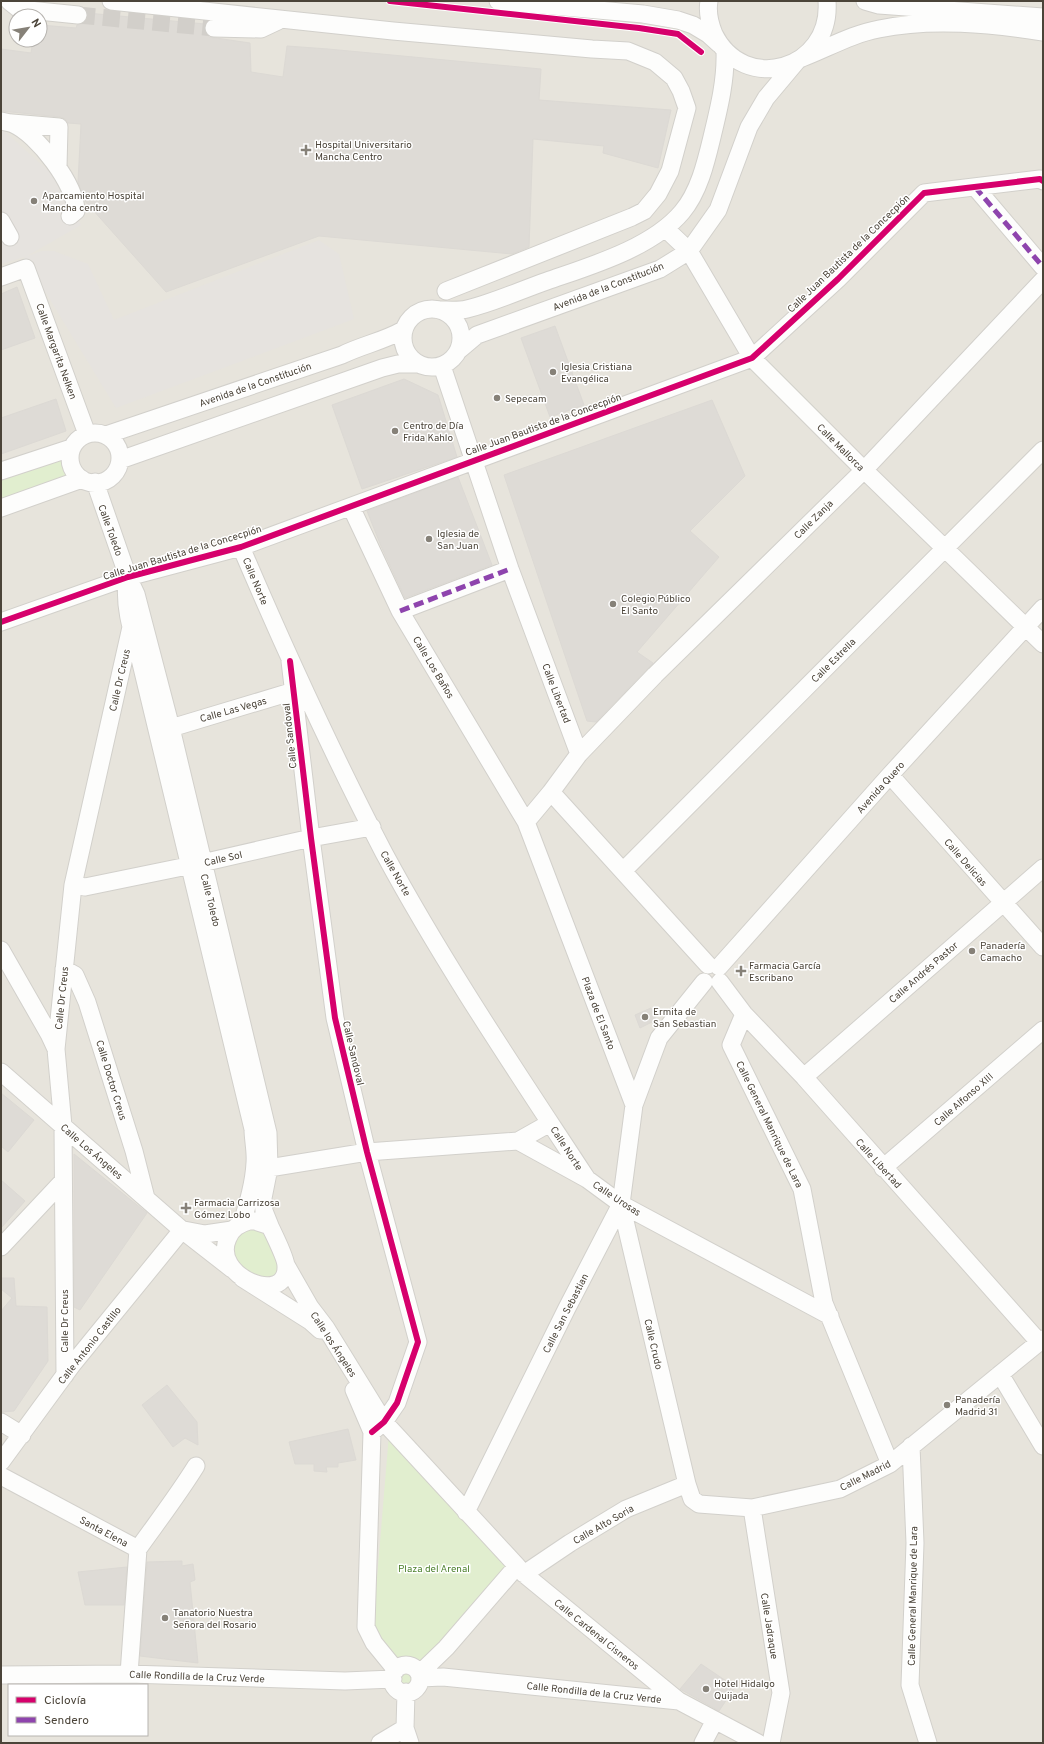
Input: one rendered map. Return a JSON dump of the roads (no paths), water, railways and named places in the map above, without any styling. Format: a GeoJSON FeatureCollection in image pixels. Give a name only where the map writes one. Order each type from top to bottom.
{"type":"FeatureCollection","features":[{"type":"Feature","properties":{"kind":"street"},"geometry":{"type":"LineString","coordinates":[[9,1],[19,9],[78,15]]}},
{"type":"Feature","properties":{"kind":"street"},"geometry":{"type":"LineString","coordinates":[[111,1],[280,20],[592,49],[628,51],[655,62],[674,78],[682,91],[687,108],[670,171],[658,194],[644,211],[446,291]]}},
{"type":"Feature","properties":{"kind":"street"},"geometry":{"type":"LineString","coordinates":[[498,1],[644,14],[678,20],[693,25],[708,34],[740,62],[759,68],[778,68],[800,60],[851,37],[878,29],[942,24],[979,25],[1043,32]]}},
{"type":"Feature","properties":{"kind":"street"},"geometry":{"type":"LineString","coordinates":[[418,364],[406,353],[403,346],[403,330],[407,322],[417,313],[430,309],[466,310],[598,263],[644,242],[666,229],[683,211],[699,180],[709,151],[721,102],[725,69],[722,47],[710,24],[709,1]]}},
{"type":"Feature","properties":{"kind":"street","name":"Avenida de la Constitución"},"geometry":{"type":"LineString","coordinates":[[458,351],[477,335],[660,269],[688,251],[718,210],[753,121],[766,98],[800,60],[815,46],[824,30],[828,13],[826,1]]}},
{"type":"Feature","properties":{"kind":"street"},"geometry":{"type":"LineString","coordinates":[[865,1],[879,5],[1043,17]]}},
{"type":"Feature","properties":{"kind":"street"},"geometry":{"type":"LineString","coordinates":[[214,28],[261,30],[280,20]]}},
{"type":"Feature","properties":{"kind":"street"},"geometry":{"type":"LineString","coordinates":[[7,122],[59,127],[58,168]]}},
{"type":"Feature","properties":{"kind":"street"},"geometry":{"type":"LineString","coordinates":[[7,122],[34,140],[66,179],[76,203],[76,211],[70,216]]}},
{"type":"Feature","properties":{"kind":"street","name":"Calle Juan Bautista de la Concecpión"},"geometry":{"type":"LineString","coordinates":[[1,622],[128,577],[241,547],[752,358],[838,279],[924,193],[1040,179],[1043,181]]}},
{"type":"Feature","properties":{"kind":"street"},"geometry":{"type":"LineString","coordinates":[[975,187],[1043,267]]}},
{"type":"Feature","properties":{"kind":"street"},"geometry":{"type":"LineString","coordinates":[[1,221],[9,237]]}},
{"type":"Feature","properties":{"kind":"street","name":"Calle Mallorca"},"geometry":{"type":"LineString","coordinates":[[666,229],[688,251],[752,358],[864,470],[1043,644]]}},
{"type":"Feature","properties":{"kind":"street","name":"Calle Margarita Nelken"},"geometry":{"type":"LineString","coordinates":[[1,277],[26,268],[87,434]]}},
{"type":"Feature","properties":{"kind":"street","name":"Calle Zanja"},"geometry":{"type":"LineString","coordinates":[[579,754],[655,675],[864,470],[1043,280]]}},
{"type":"Feature","properties":{"kind":"street"},"geometry":{"type":"LineString","coordinates":[[120,460],[382,368],[398,364],[418,364],[434,368],[442,366],[458,351],[461,343],[461,334],[454,319],[440,310]]}},
{"type":"Feature","properties":{"kind":"street","name":"Avenida de la Constitución"},"geometry":{"type":"LineString","coordinates":[[106,435],[334,357],[358,346],[372,343],[403,330]]}},
{"type":"Feature","properties":{"kind":"street","name":"Calle Libertad"},"geometry":{"type":"LineString","coordinates":[[442,366],[510,569],[579,754]]}},
{"type":"Feature","properties":{"kind":"street"},"geometry":{"type":"LineString","coordinates":[[1,472],[71,448],[80,437],[87,434],[100,433],[106,435],[117,446],[120,460],[117,468],[106,480],[88,481],[1,508]]}},
{"type":"Feature","properties":{"kind":"street"},"geometry":{"type":"LineString","coordinates":[[71,448],[70,462],[76,475],[88,481]]}},
{"type":"Feature","properties":{"kind":"street","name":"Calle Estrella"},"geometry":{"type":"LineString","coordinates":[[623,871],[1043,450]]}},
{"type":"Feature","properties":{"kind":"street","name":"Calle Toledo"},"geometry":{"type":"LineString","coordinates":[[88,481],[136,594],[171,728],[196,864],[252,1128],[255,1161],[254,1173],[250,1197],[237,1227]]}},
{"type":"Feature","properties":{"kind":"street","name":"Calle Los Baños"},"geometry":{"type":"LineString","coordinates":[[351,507],[400,611],[526,822]]}},
{"type":"Feature","properties":{"kind":"street","name":"Calle Norte"},"geometry":{"type":"LineString","coordinates":[[241,547],[290,661],[385,853],[468,998],[588,1180]]}},
{"type":"Feature","properties":{"kind":"street"},"geometry":{"type":"LineString","coordinates":[[400,611],[510,569]]}},
{"type":"Feature","properties":{"kind":"street","name":"Calle Toledo"},"geometry":{"type":"LineString","coordinates":[[128,577],[125,597],[131,627],[268,1133],[269,1168],[263,1198],[264,1211],[270,1226]]}},
{"type":"Feature","properties":{"kind":"street","name":"Avenida Quero"},"geometry":{"type":"LineString","coordinates":[[713,974],[890,775],[1043,608]]}},
{"type":"Feature","properties":{"kind":"street","name":"Calle Dr Creus"},"geometry":{"type":"LineString","coordinates":[[65,1375],[63,1126],[56,1050],[73,885],[131,627]]}},
{"type":"Feature","properties":{"kind":"street","name":"Calle Sandoval"},"geometry":{"type":"LineString","coordinates":[[290,661],[311,838],[335,1018],[367,1152],[418,1342],[397,1403],[378,1427]]}},
{"type":"Feature","properties":{"kind":"street","name":"Calle Las Vegas"},"geometry":{"type":"LineString","coordinates":[[171,728],[294,691]]}},
{"type":"Feature","properties":{"kind":"street"},"geometry":{"type":"LineString","coordinates":[[526,822],[551,792],[579,754]]}},
{"type":"Feature","properties":{"kind":"street","name":"Calle Delicias"},"geometry":{"type":"LineString","coordinates":[[890,775],[1002,903],[1043,947]]}},
{"type":"Feature","properties":{"kind":"street","name":"Calle Libertad"},"geometry":{"type":"LineString","coordinates":[[551,792],[623,871],[713,974],[744,1014],[804,1077],[884,1168],[1042,1341]]}},
{"type":"Feature","properties":{"kind":"street","name":"Plaza de El Santo"},"geometry":{"type":"LineString","coordinates":[[526,822],[634,1105]]}},
{"type":"Feature","properties":{"kind":"street","name":"Calle Sol"},"geometry":{"type":"LineString","coordinates":[[73,885],[85,886],[196,864],[311,838],[372,827]]}},
{"type":"Feature","properties":{"kind":"street","name":"Calle Andrés Pastor"},"geometry":{"type":"LineString","coordinates":[[804,1077],[1043,868]]}},
{"type":"Feature","properties":{"kind":"street"},"geometry":{"type":"LineString","coordinates":[[1,950],[49,1034],[56,1050]]}},
{"type":"Feature","properties":{"kind":"street","name":"Calle Doctor Creus"},"geometry":{"type":"LineString","coordinates":[[64,969],[75,975],[87,1002],[134,1151],[146,1198]]}},
{"type":"Feature","properties":{"kind":"street"},"geometry":{"type":"LineString","coordinates":[[634,1105],[659,1038],[713,974]]}},
{"type":"Feature","properties":{"kind":"street","name":"Calle General Manrique de Lara"},"geometry":{"type":"LineString","coordinates":[[744,1014],[732,1045],[802,1188],[824,1303],[890,1464]]}},
{"type":"Feature","properties":{"kind":"street","name":"Calle Alfonso XIII"},"geometry":{"type":"LineString","coordinates":[[884,1168],[1043,1030]]}},
{"type":"Feature","properties":{"kind":"street","name":"Calle Los Ángeles"},"geometry":{"type":"LineString","coordinates":[[2,1076],[63,1126],[182,1230],[237,1273],[310,1321],[325,1334],[378,1427]]}},
{"type":"Feature","properties":{"kind":"street","name":"Calle San Sebastian"},"geometry":{"type":"LineString","coordinates":[[466,1512],[567,1308],[621,1204],[634,1105]]}},
{"type":"Feature","properties":{"kind":"street"},"geometry":{"type":"LineString","coordinates":[[269,1168],[367,1152],[518,1141],[550,1123]]}},
{"type":"Feature","properties":{"kind":"street","name":"Calle Urosas"},"geometry":{"type":"LineString","coordinates":[[518,1141],[588,1180],[621,1204],[830,1316]]}},
{"type":"Feature","properties":{"kind":"street"},"geometry":{"type":"LineString","coordinates":[[1,1246],[63,1181]]}},
{"type":"Feature","properties":{"kind":"street","name":"Calle Crudo"},"geometry":{"type":"LineString","coordinates":[[621,1204],[687,1484]]}},
{"type":"Feature","properties":{"kind":"street"},"geometry":{"type":"LineString","coordinates":[[182,1230],[204,1234],[237,1227],[255,1221],[270,1226],[286,1265],[285,1276],[281,1282],[274,1286],[268,1286],[237,1273],[226,1256],[226,1250],[227,1240],[237,1227]]}},
{"type":"Feature","properties":{"kind":"street","name":"Calle Antonio Castillo"},"geometry":{"type":"LineString","coordinates":[[1,1462],[65,1375],[182,1230]]}},
{"type":"Feature","properties":{"kind":"street","name":"Calle los Ángeles"},"geometry":{"type":"LineString","coordinates":[[286,1265],[310,1307],[326,1328],[378,1427]]}},
{"type":"Feature","properties":{"kind":"street","name":"Calle Madrid"},"geometry":{"type":"LineString","coordinates":[[687,1484],[692,1499],[699,1504],[752,1508],[840,1489],[890,1464],[1042,1341]]}},
{"type":"Feature","properties":{"kind":"street"},"geometry":{"type":"LineString","coordinates":[[1000,1374],[1043,1446]]}},
{"type":"Feature","properties":{"kind":"street"},"geometry":{"type":"LineString","coordinates":[[1,1422],[22,1435]]}},
{"type":"Feature","properties":{"kind":"street"},"geometry":{"type":"LineString","coordinates":[[378,1427],[466,1512],[520,1570],[420,1676]]}},
{"type":"Feature","properties":{"kind":"street"},"geometry":{"type":"LineString","coordinates":[[378,1427],[366,1627],[394,1675],[397,1688],[406,1692],[414,1690],[420,1683],[420,1676],[417,1670],[411,1666],[403,1666],[394,1675]]}},
{"type":"Feature","properties":{"kind":"street","name":"Calle General Manrique de Lara"},"geometry":{"type":"LineString","coordinates":[[911,1446],[915,1542],[910,1685],[928,1743]]}},
{"type":"Feature","properties":{"kind":"street"},"geometry":{"type":"LineString","coordinates":[[138,1549],[164,1512],[179,1494],[196,1466]]}},
{"type":"Feature","properties":{"kind":"street","name":"Santa Elena"},"geometry":{"type":"LineString","coordinates":[[1,1476],[138,1549],[130,1674]]}},
{"type":"Feature","properties":{"kind":"street","name":"Calle Alto Soria"},"geometry":{"type":"LineString","coordinates":[[520,1570],[570,1543],[626,1509],[687,1484]]}},
{"type":"Feature","properties":{"kind":"street","name":"Calle Jadraque"},"geometry":{"type":"LineString","coordinates":[[752,1508],[781,1693],[771,1743]]}},
{"type":"Feature","properties":{"kind":"street","name":"Calle Cardenal Cisneros"},"geometry":{"type":"LineString","coordinates":[[520,1570],[679,1701]]}},
{"type":"Feature","properties":{"kind":"street"},"geometry":{"type":"LineString","coordinates":[[443,1676],[446,1648]]}},
{"type":"Feature","properties":{"kind":"street","name":"Calle Rondilla de la Cruz Verde"},"geometry":{"type":"LineString","coordinates":[[1,1675],[130,1674],[345,1681],[394,1675]]}},
{"type":"Feature","properties":{"kind":"street","name":"Calle Rondilla de la Cruz Verde"},"geometry":{"type":"LineString","coordinates":[[420,1676],[443,1676],[679,1701],[758,1743]]}},
{"type":"Feature","properties":{"kind":"street"},"geometry":{"type":"LineString","coordinates":[[380,1743],[407,1735],[406,1692]]}},
{"type":"Feature","properties":{"kind":"street"},"geometry":{"type":"LineString","coordinates":[[703,1743],[715,1720]]}},
{"type":"Feature","properties":{"kind":"tunnel"},"geometry":{"type":"LineString","coordinates":[[78,15],[214,28]]}},
{"type":"Feature","properties":{"kind":"place","name":"Hospital Universitario Mancha Centro"},"geometry":{"type":"Point","coordinates":[306,150]}},
{"type":"Feature","properties":{"kind":"place","name":"Aparcamiento Hospital Mancha centro"},"geometry":{"type":"Point","coordinates":[34,201]}},
{"type":"Feature","properties":{"kind":"place","name":"Iglesia Cristiana Evangélica"},"geometry":{"type":"Point","coordinates":[553,372]}},
{"type":"Feature","properties":{"kind":"place","name":"Sepecam"},"geometry":{"type":"Point","coordinates":[497,398]}},
{"type":"Feature","properties":{"kind":"place","name":"Centro de Día Frida Kahlo"},"geometry":{"type":"Point","coordinates":[395,431]}},
{"type":"Feature","properties":{"kind":"place","name":"Iglesia de San Juan"},"geometry":{"type":"Point","coordinates":[429,539]}},
{"type":"Feature","properties":{"kind":"place","name":"Colegio Público El Santo"},"geometry":{"type":"Point","coordinates":[613,604]}},
{"type":"Feature","properties":{"kind":"place","name":"Panadería Camacho"},"geometry":{"type":"Point","coordinates":[972,951]}},
{"type":"Feature","properties":{"kind":"place","name":"Farmacia García Escribano"},"geometry":{"type":"Point","coordinates":[741,971]}},
{"type":"Feature","properties":{"kind":"place","name":"Ermita de San Sebastian"},"geometry":{"type":"Point","coordinates":[645,1017]}},
{"type":"Feature","properties":{"kind":"place","name":"Farmacia Carrizosa Gómez Lobo"},"geometry":{"type":"Point","coordinates":[186,1208]}},
{"type":"Feature","properties":{"kind":"place","name":"Panadería Madrid 31"},"geometry":{"type":"Point","coordinates":[947,1405]}},
{"type":"Feature","properties":{"kind":"place","name":"Tanatorio Nuestra Señora del Rosario"},"geometry":{"type":"Point","coordinates":[165,1618]}},
{"type":"Feature","properties":{"kind":"place","name":"Hotel Hidalgo Quijada"},"geometry":{"type":"Point","coordinates":[706,1689]}},
{"type":"Feature","properties":{"kind":"park label","name":"Plaza del Arenal"},"geometry":{"type":"Point","coordinates":[434,1568]}}]}
